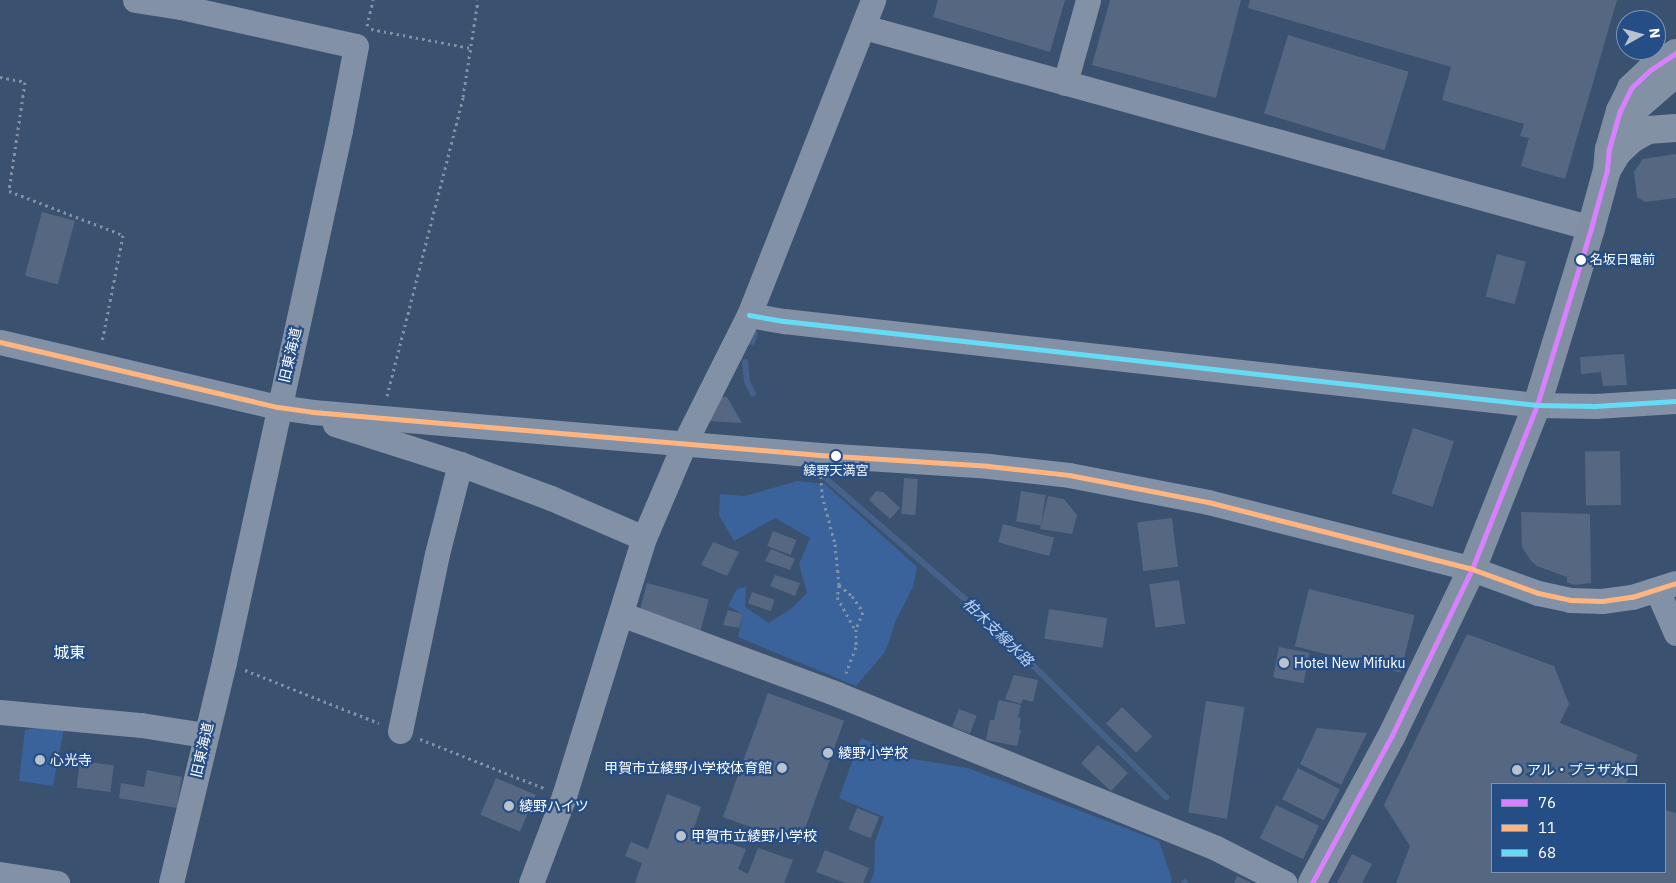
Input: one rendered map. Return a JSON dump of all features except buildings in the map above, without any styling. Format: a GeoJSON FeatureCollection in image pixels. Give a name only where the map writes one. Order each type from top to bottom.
{"type":"FeatureCollection","features":[{"type":"Feature","properties":{"kind":"highway"},"geometry":{"type":"LineString","coordinates":[[1613,161],[1630,113],[1676,72]]}},
{"type":"Feature","properties":{"kind":"highway"},"geometry":{"type":"LineString","coordinates":[[1613,161],[1632,139],[1648,130],[1676,128]]}},
{"type":"Feature","properties":{"kind":"main road"},"geometry":{"type":"LineString","coordinates":[[1312,883],[1392,735],[1472,569],[1537,405],[1613,161],[1611,141],[1620,111],[1631,88],[1649,72],[1676,54]]}},
{"type":"Feature","properties":{"kind":"street","name":"旧東海道"},"geometry":{"type":"LineString","coordinates":[[135,0],[182,7],[356,46],[340,130],[278,407],[224,662],[171,883]]}},
{"type":"Feature","properties":{"kind":"street"},"geometry":{"type":"LineString","coordinates":[[531,883],[564,796],[644,538],[684,444],[748,314],[864,27],[873,0]]}},
{"type":"Feature","properties":{"kind":"street"},"geometry":{"type":"LineString","coordinates":[[1065,83],[1088,0]]}},
{"type":"Feature","properties":{"kind":"street"},"geometry":{"type":"LineString","coordinates":[[864,27],[1591,228]]}},
{"type":"Feature","properties":{"kind":"street"},"geometry":{"type":"LineString","coordinates":[[748,314],[784,322],[1537,405],[1595,406],[1676,401]]}},
{"type":"Feature","properties":{"kind":"street"},"geometry":{"type":"LineString","coordinates":[[0,342],[278,407],[313,412],[684,444],[988,466],[1069,474],[1208,502],[1472,569],[1538,593],[1570,600],[1602,601],[1632,597],[1667,587],[1676,633]]}},
{"type":"Feature","properties":{"kind":"street"},"geometry":{"type":"LineString","coordinates":[[313,412],[341,427],[460,464],[551,498],[644,538]]}},
{"type":"Feature","properties":{"kind":"street"},"geometry":{"type":"LineString","coordinates":[[400,731],[437,554],[460,464]]}},
{"type":"Feature","properties":{"kind":"street"},"geometry":{"type":"LineString","coordinates":[[621,614],[837,694],[1216,848],[1285,883]]}},
{"type":"Feature","properties":{"kind":"street"},"geometry":{"type":"LineString","coordinates":[[0,712],[141,725],[205,735]]}},
{"type":"Feature","properties":{"kind":"street"},"geometry":{"type":"LineString","coordinates":[[0,874],[57,883]]}},
{"type":"Feature","properties":{"kind":"path"},"geometry":{"type":"LineString","coordinates":[[384,419],[384,405],[463,97],[478,0]]}},
{"type":"Feature","properties":{"kind":"path"},"geometry":{"type":"LineString","coordinates":[[366,28],[471,48]]}},
{"type":"Feature","properties":{"kind":"path"},"geometry":{"type":"LineString","coordinates":[[0,77],[25,82],[8,192],[123,235],[101,348]]}},
{"type":"Feature","properties":{"kind":"path"},"geometry":{"type":"LineString","coordinates":[[820,468],[822,495],[835,544],[839,585],[837,597],[856,630]]}},
{"type":"Feature","properties":{"kind":"path"},"geometry":{"type":"LineString","coordinates":[[837,694],[856,647],[856,630],[863,612],[852,596],[839,585]]}},
{"type":"Feature","properties":{"kind":"path"},"geometry":{"type":"LineString","coordinates":[[224,662],[564,796]]}},
{"type":"Feature","properties":{"kind":"shaded area"},"geometry":{"type":"Polygon","coordinates":[[[797,481],[825,484],[917,567],[913,587],[897,618],[885,652],[856,686],[738,637],[743,614],[728,606],[737,589],[746,587],[745,607],[769,623],[792,608],[807,593],[799,564],[810,538],[775,518],[734,541],[719,515],[720,494],[745,496],[797,481]]]}},
{"type":"Feature","properties":{"kind":"shaded area"},"geometry":{"type":"Polygon","coordinates":[[[65,723],[53,786],[19,781],[25,730],[65,723]]]}},
{"type":"Feature","properties":{"kind":"shaded area"},"geometry":{"type":"Polygon","coordinates":[[[861,738],[907,758],[968,768],[1159,841],[1172,880],[1171,883],[870,883],[874,873],[875,842],[884,817],[839,798],[861,738]]]}},
{"type":"Feature","properties":{"kind":"waterway","name":"柏木支線水路"},"geometry":{"type":"LineString","coordinates":[[752,342],[755,333]]}},
{"type":"Feature","properties":{"kind":"waterway"},"geometry":{"type":"LineString","coordinates":[[745,362],[747,382],[753,394]]}},
{"type":"Feature","properties":{"kind":"waterway","name":"柏木支線水路"},"geometry":{"type":"LineString","coordinates":[[823,476],[972,605],[1166,797]]}},
{"type":"Feature","properties":{"kind":"transit line","name":"76"},"geometry":{"type":"LineString","coordinates":[[1312,883],[1392,735],[1472,569],[1537,405],[1591,228],[1607,170],[1609,149],[1620,111],[1631,88],[1649,71],[1676,53]]}},
{"type":"Feature","properties":{"kind":"transit line","name":"68"},"geometry":{"type":"LineString","coordinates":[[749,315],[784,321],[1537,405],[1595,406],[1676,401]]}},
{"type":"Feature","properties":{"kind":"transit line","name":"11"},"geometry":{"type":"LineString","coordinates":[[0,342],[278,407],[313,412],[820,455],[988,466],[1069,475],[1208,502],[1472,569],[1538,593],[1570,600],[1602,601],[1632,597],[1676,583]]}},
{"type":"Feature","properties":{"kind":"place","name":"名坂日電前"},"geometry":{"type":"Point","coordinates":[1581,260]}},
{"type":"Feature","properties":{"kind":"place","name":"綾野天満宮"},"geometry":{"type":"Point","coordinates":[836,456]}},
{"type":"Feature","properties":{"kind":"place","name":"Hotel New Mifuku"},"geometry":{"type":"Point","coordinates":[1284,663]}},
{"type":"Feature","properties":{"kind":"place","name":"綾野小学校"},"geometry":{"type":"Point","coordinates":[828,753]}},
{"type":"Feature","properties":{"kind":"place","name":"心光寺"},"geometry":{"type":"Point","coordinates":[40,760]}},
{"type":"Feature","properties":{"kind":"place","name":"甲賀市立綾野小学校体育館"},"geometry":{"type":"Point","coordinates":[782,768]}},
{"type":"Feature","properties":{"kind":"place","name":"アル・プラザ水口"},"geometry":{"type":"Point","coordinates":[1517,770]}},
{"type":"Feature","properties":{"kind":"place","name":"綾野ハイツ"},"geometry":{"type":"Point","coordinates":[509,806]}},
{"type":"Feature","properties":{"kind":"place","name":"甲賀市立綾野小学校"},"geometry":{"type":"Point","coordinates":[681,836]}},
{"type":"Feature","properties":{"kind":"district","name":"城東"},"geometry":{"type":"Point","coordinates":[69,652]}}]}
